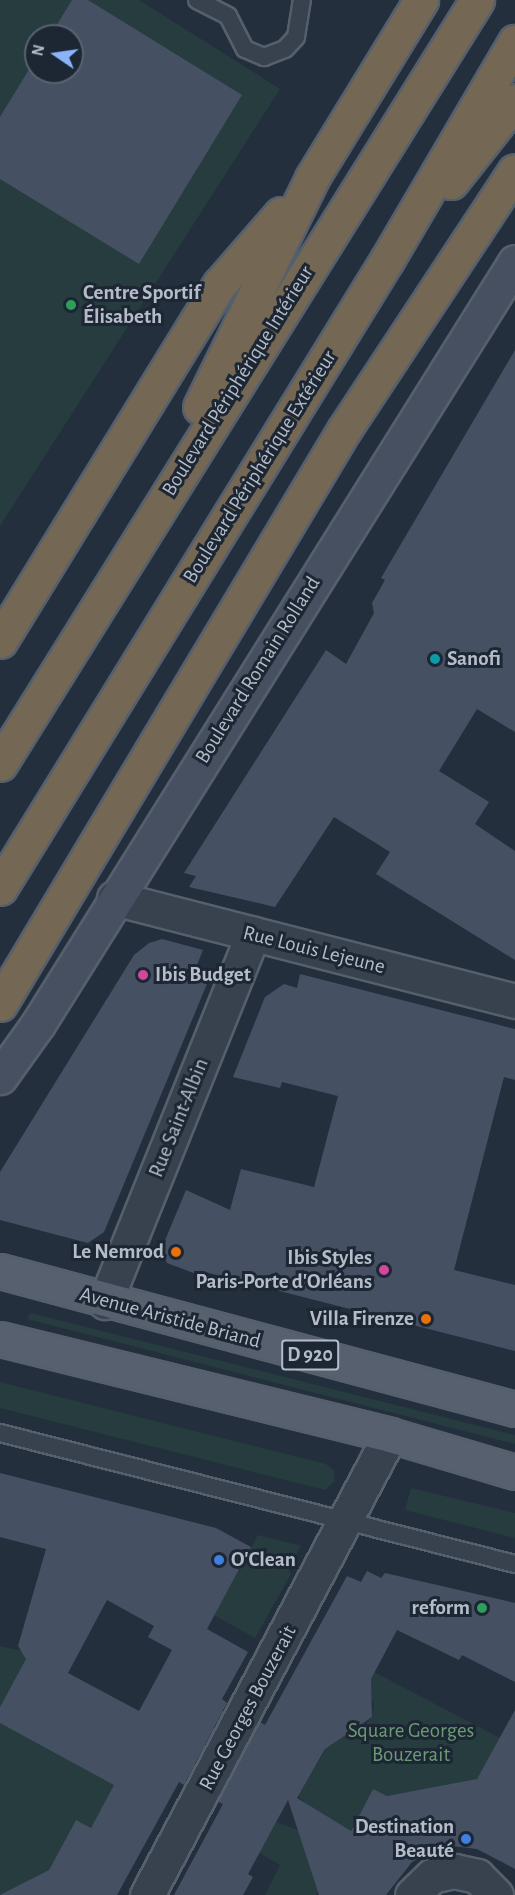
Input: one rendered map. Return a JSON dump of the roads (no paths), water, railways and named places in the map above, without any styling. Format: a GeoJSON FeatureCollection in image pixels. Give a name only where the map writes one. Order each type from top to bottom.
{"type":"FeatureCollection","features":[{"type":"Feature","properties":{"kind":"highway"},"geometry":{"type":"LineString","coordinates":[[130,554],[312,178],[421,0]]}},
{"type":"Feature","properties":{"kind":"highway","name":"Boulevard Périphérique Intérieur"},"geometry":{"type":"LineString","coordinates":[[0,764],[477,0]]}},
{"type":"Feature","properties":{"kind":"highway","name":"Boulevard Périphérique Extérieur"},"geometry":{"type":"LineString","coordinates":[[0,888],[387,260],[515,42]]}},
{"type":"Feature","properties":{"kind":"highway"},"geometry":{"type":"LineString","coordinates":[[387,260],[515,101]]}},
{"type":"Feature","properties":{"kind":"highway"},"geometry":{"type":"LineString","coordinates":[[0,1004],[344,430],[515,171]]}},
{"type":"Feature","properties":{"kind":"highway"},"geometry":{"type":"LineString","coordinates":[[0,640],[220,284],[312,178]]}},
{"type":"Feature","properties":{"kind":"main road","name":"Boulevard Romain Rolland"},"geometry":{"type":"LineString","coordinates":[[0,1077],[38,1024],[114,898],[515,262]]}},
{"type":"Feature","properties":{"kind":"main road","name":"Avenue Aristide Briand"},"geometry":{"type":"LineString","coordinates":[[0,1271],[105,1302],[515,1409]]}},
{"type":"Feature","properties":{"kind":"main road"},"geometry":{"type":"LineString","coordinates":[[0,1339],[390,1436],[515,1472]]}},
{"type":"Feature","properties":{"kind":"street","name":"Rue Louis Lejeune"},"geometry":{"type":"LineString","coordinates":[[114,898],[515,1000]]}},
{"type":"Feature","properties":{"kind":"street","name":"Rue Saint-Albin"},"geometry":{"type":"LineString","coordinates":[[105,1302],[254,934]]}},
{"type":"Feature","properties":{"kind":"street","name":"Rue Georges Bouzerait"},"geometry":{"type":"LineString","coordinates":[[147,1895],[390,1436]]}},
{"type":"Feature","properties":{"kind":"street"},"geometry":{"type":"LineString","coordinates":[[412,1895],[432,1876],[462,1871],[477,1876],[496,1895]]}},
{"type":"Feature","properties":{"kind":"lane"},"geometry":{"type":"LineString","coordinates":[[197,0],[228,16],[245,49],[264,57],[285,49],[297,37],[302,0]]}},
{"type":"Feature","properties":{"kind":"lane"},"geometry":{"type":"LineString","coordinates":[[0,1433],[515,1563]]}},
{"type":"Feature","properties":{"kind":"place","name":"Centre Sportif Élisabeth"},"geometry":{"type":"Point","coordinates":[71,305]}},
{"type":"Feature","properties":{"kind":"place","name":"Sanofi"},"geometry":{"type":"Point","coordinates":[435,659]}},
{"type":"Feature","properties":{"kind":"place","name":"Ibis Budget"},"geometry":{"type":"Point","coordinates":[143,975]}},
{"type":"Feature","properties":{"kind":"place","name":"Le Nemrod"},"geometry":{"type":"Point","coordinates":[176,1252]}},
{"type":"Feature","properties":{"kind":"place","name":"Ibis Styles Paris-Porte d'Orléans"},"geometry":{"type":"Point","coordinates":[384,1270]}},
{"type":"Feature","properties":{"kind":"place","name":"Villa Firenze"},"geometry":{"type":"Point","coordinates":[426,1319]}},
{"type":"Feature","properties":{"kind":"place","name":"O'Clean"},"geometry":{"type":"Point","coordinates":[219,1560]}},
{"type":"Feature","properties":{"kind":"place","name":"reform"},"geometry":{"type":"Point","coordinates":[482,1608]}},
{"type":"Feature","properties":{"kind":"place","name":"Destination Beauté"},"geometry":{"type":"Point","coordinates":[466,1839]}},
{"type":"Feature","properties":{"kind":"park label","name":"Square Georges Bouzerait"},"geometry":{"type":"Point","coordinates":[411,1743]}}]}
